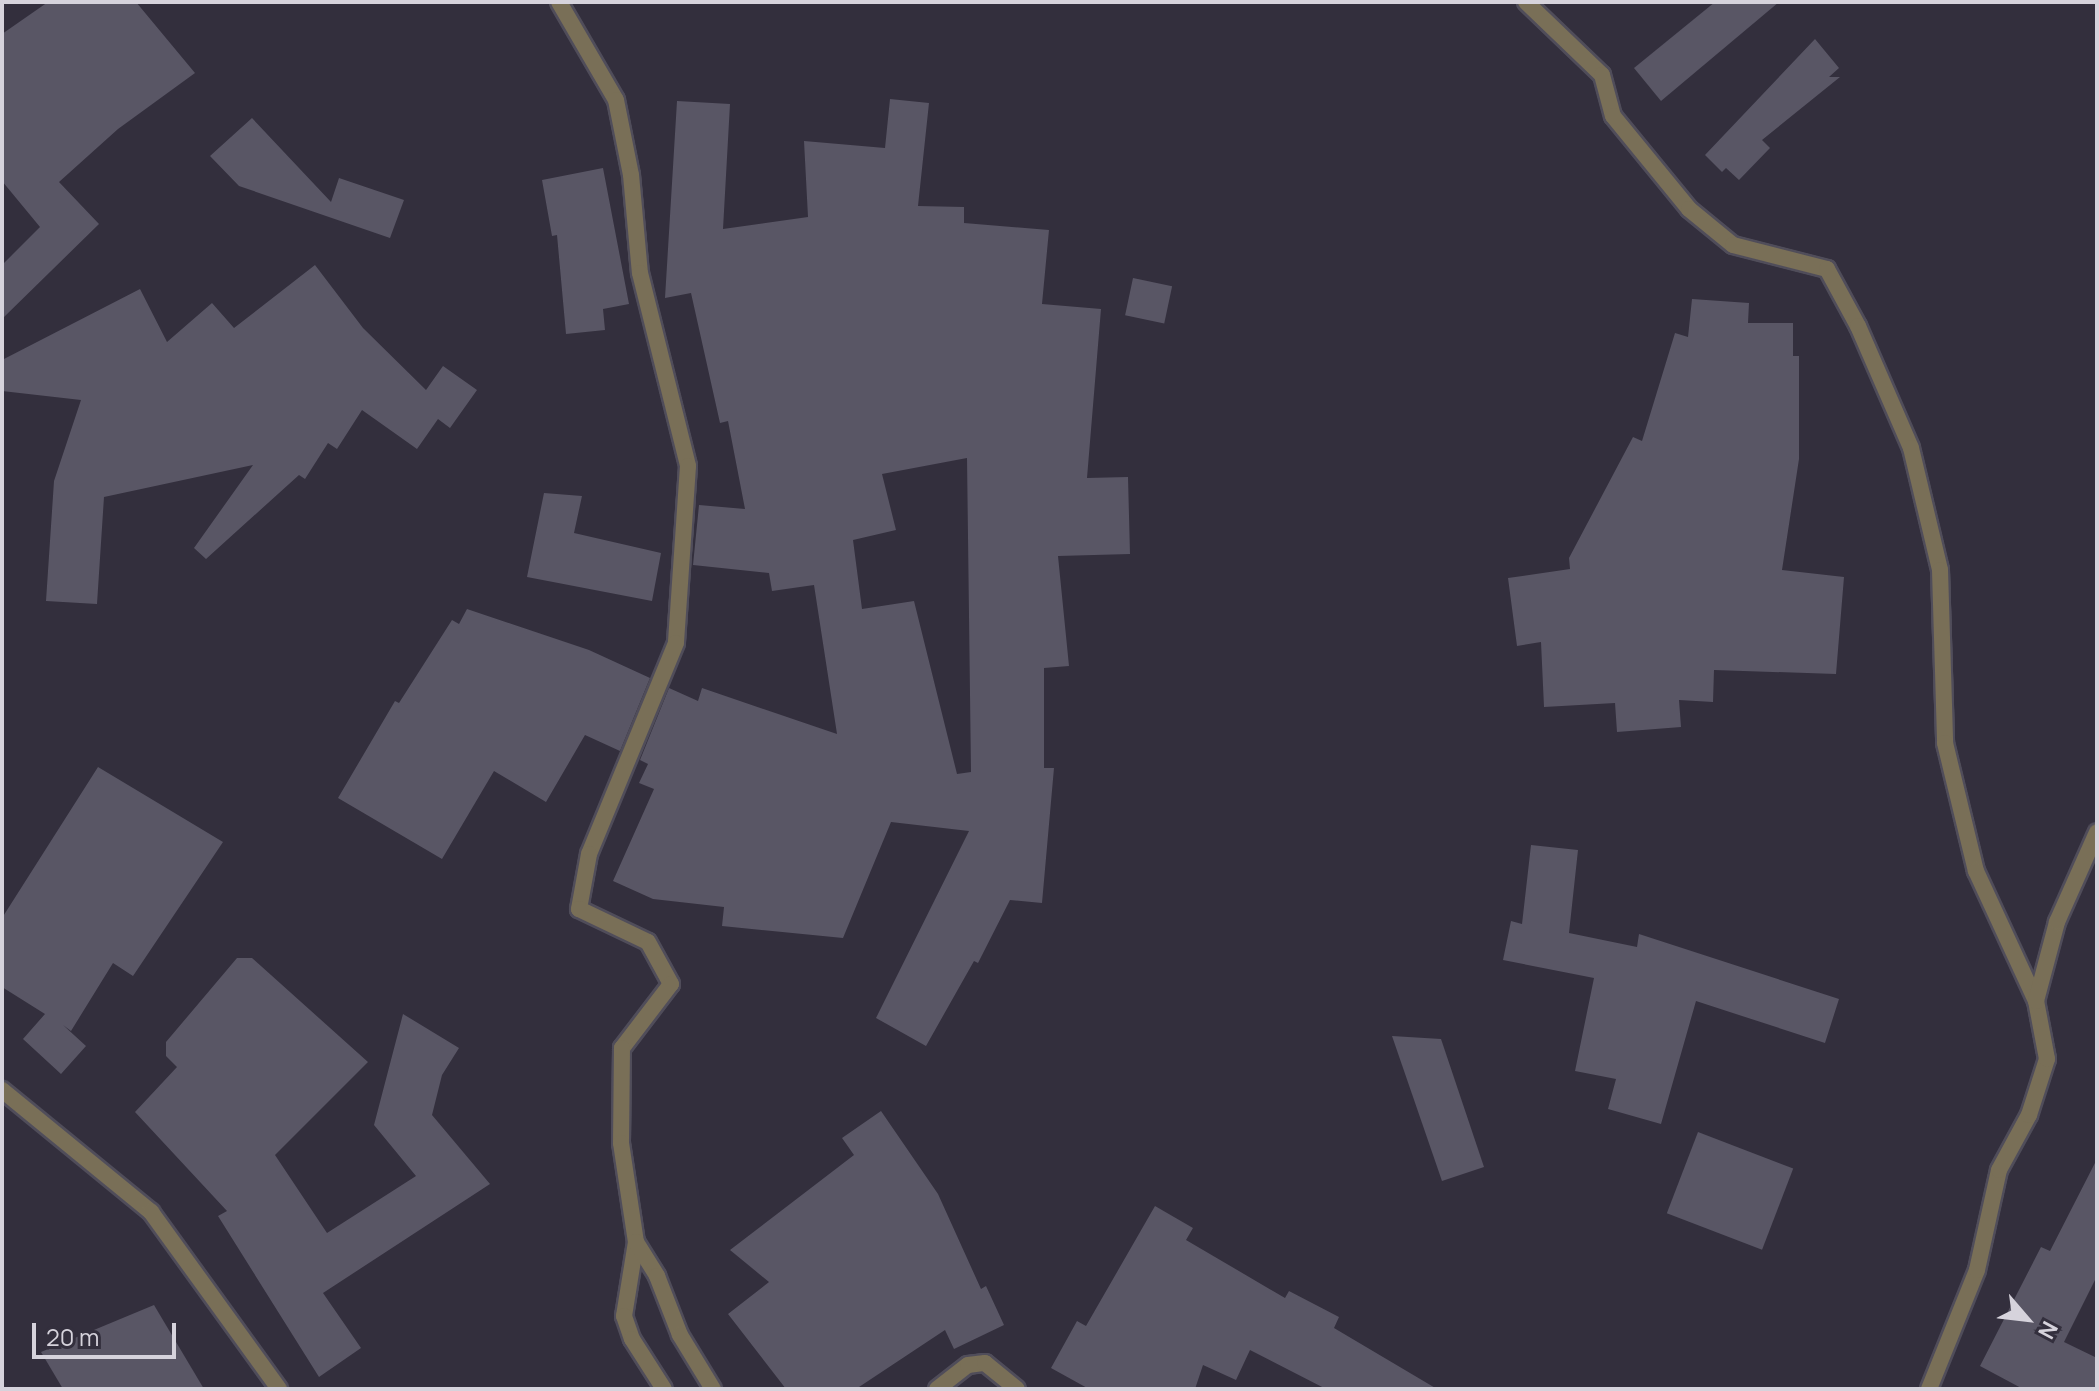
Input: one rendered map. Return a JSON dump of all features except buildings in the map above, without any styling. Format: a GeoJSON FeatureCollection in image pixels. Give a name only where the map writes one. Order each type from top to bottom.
{"type":"FeatureCollection","features":[{"type":"Feature","properties":{"kind":"street"},"geometry":{"type":"LineString","coordinates":[[559,2],[616,100],[631,175],[640,273],[688,466],[676,643],[589,854],[579,909],[648,942],[671,984],[622,1048],[621,1143],[636,1242],[624,1316],[632,1339],[664,1389]]}},
{"type":"Feature","properties":{"kind":"street"},"geometry":{"type":"LineString","coordinates":[[1526,2],[1602,75],[1613,116],[1689,209],[1733,245],[1827,269],[1858,326],[1911,448],[1940,570],[1945,743],[1976,871],[2036,1001],[2047,1059],[2029,1115],[1999,1170],[1977,1270],[1929,1389]]}},
{"type":"Feature","properties":{"kind":"street"},"geometry":{"type":"LineString","coordinates":[[2036,1001],[2057,922],[2097,832]]}},
{"type":"Feature","properties":{"kind":"street"},"geometry":{"type":"LineString","coordinates":[[2,1090],[151,1212],[279,1389]]}},
{"type":"Feature","properties":{"kind":"street"},"geometry":{"type":"LineString","coordinates":[[636,1242],[657,1276],[680,1335],[713,1389]]}},
{"type":"Feature","properties":{"kind":"street"},"geometry":{"type":"LineString","coordinates":[[937,1389],[968,1365],[985,1363],[1017,1389]]}}]}
